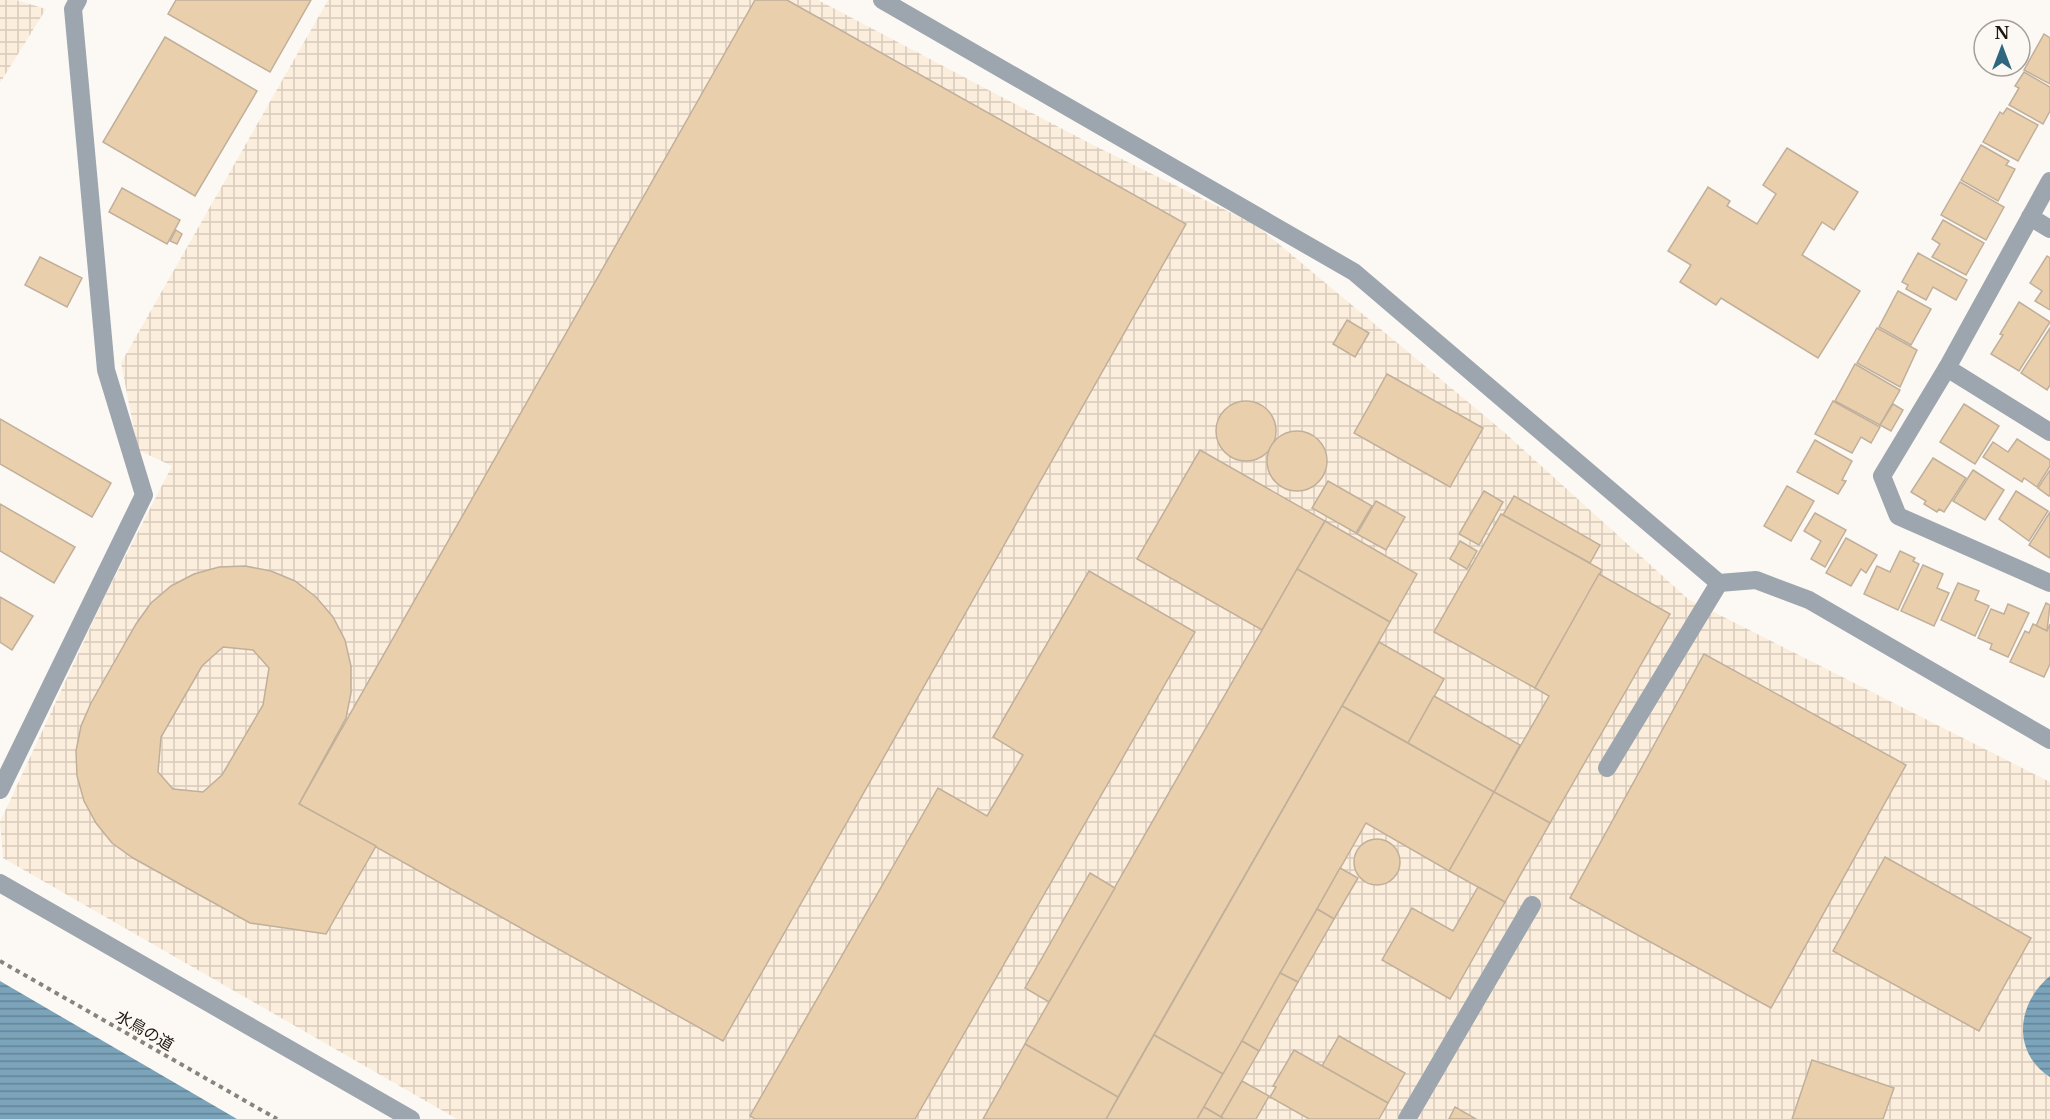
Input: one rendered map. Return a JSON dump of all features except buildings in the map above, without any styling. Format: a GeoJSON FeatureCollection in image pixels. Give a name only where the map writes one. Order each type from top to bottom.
{"type":"FeatureCollection","features":[{"type":"Feature","properties":{"kind":"street"},"geometry":{"type":"LineString","coordinates":[[0,790],[144,495],[106,370],[73,9],[78,0]]}},
{"type":"Feature","properties":{"kind":"street"},"geometry":{"type":"LineString","coordinates":[[882,0],[1354,272],[1719,583],[1756,580],[1809,600],[2050,740]]}},
{"type":"Feature","properties":{"kind":"street"},"geometry":{"type":"LineString","coordinates":[[2050,181],[1947,368],[1882,476],[1898,516],[2050,583]]}},
{"type":"Feature","properties":{"kind":"street"},"geometry":{"type":"LineString","coordinates":[[2030,216],[2050,229]]}},
{"type":"Feature","properties":{"kind":"street"},"geometry":{"type":"LineString","coordinates":[[1947,368],[2050,432]]}},
{"type":"Feature","properties":{"kind":"street"},"geometry":{"type":"LineString","coordinates":[[1607,768],[1719,583]]}},
{"type":"Feature","properties":{"kind":"street"},"geometry":{"type":"LineString","coordinates":[[0,883],[411,1119]]}},
{"type":"Feature","properties":{"kind":"street"},"geometry":{"type":"LineString","coordinates":[[1407,1119],[1532,905]]}},
{"type":"Feature","properties":{"kind":"path","name":"水鳥の道"},"geometry":{"type":"LineString","coordinates":[[0,961],[277,1119]]}},
{"type":"Feature","properties":{"kind":"shaded area"},"geometry":{"type":"Polygon","coordinates":[[[0,0],[16,0],[46,9],[0,83],[0,0]]]}},
{"type":"Feature","properties":{"kind":"shaded area"},"geometry":{"type":"Polygon","coordinates":[[[328,0],[818,0],[1093,145],[1256,225],[1504,432],[1688,599],[2050,782],[2050,1119],[457,1119],[3,858],[0,822],[105,596],[172,466],[138,450],[121,363],[328,0]]]}},
{"type":"Feature","properties":{"kind":"water"},"geometry":{"type":"Polygon","coordinates":[[[2050,976],[2050,1077],[2037,1067],[2029,1054],[2024,1041],[2023,1027],[2025,1013],[2031,1000],[2050,976]]]}},
{"type":"Feature","properties":{"kind":"water"},"geometry":{"type":"Polygon","coordinates":[[[0,981],[237,1119],[0,1119],[0,981]]]}}]}
